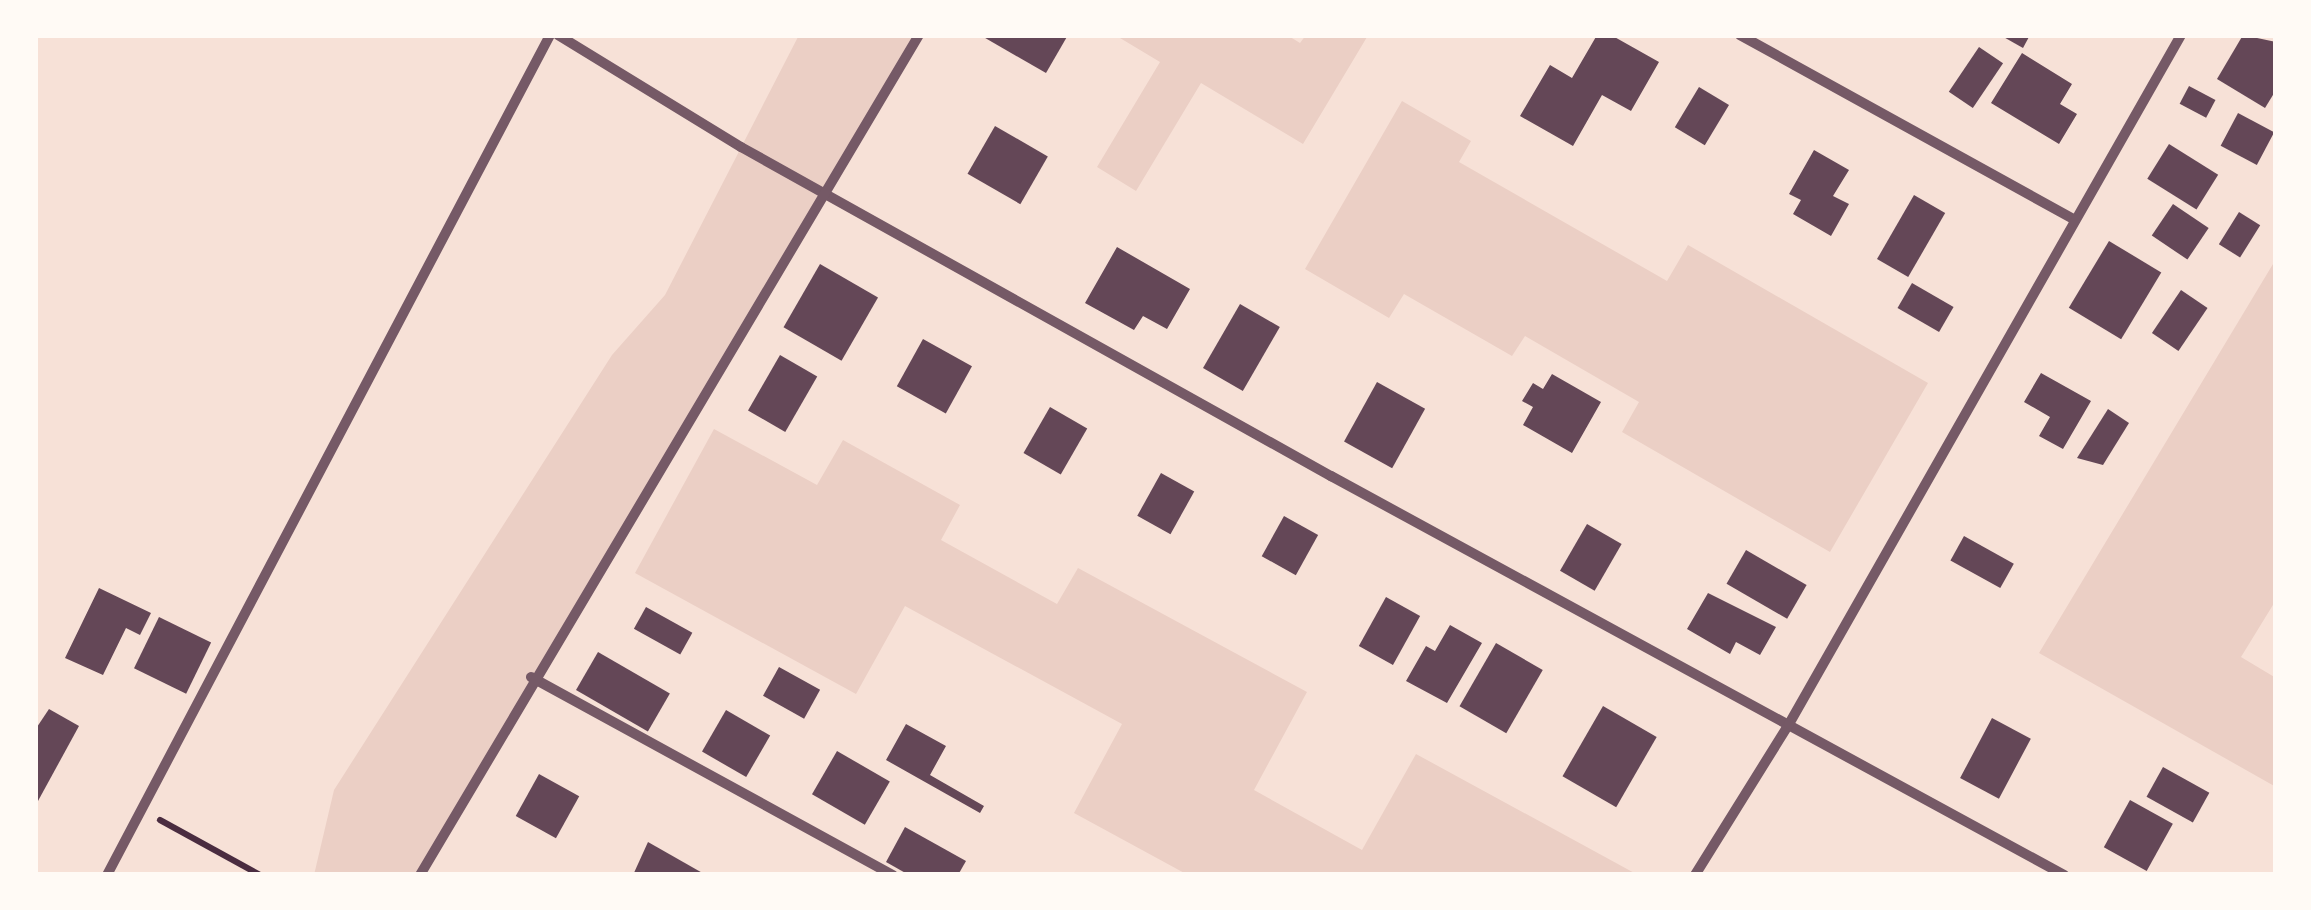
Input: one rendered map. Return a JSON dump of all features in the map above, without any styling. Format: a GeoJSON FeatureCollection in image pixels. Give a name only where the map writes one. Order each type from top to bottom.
{"type":"FeatureCollection","features":[{"type":"Feature","properties":{"kind":"street"},"geometry":{"type":"LineString","coordinates":[[106,875],[550,35]]}},
{"type":"Feature","properties":{"kind":"street"},"geometry":{"type":"LineString","coordinates":[[558,35],[740,147],[2064,875]]}},
{"type":"Feature","properties":{"kind":"street"},"geometry":{"type":"LineString","coordinates":[[420,875],[532,677],[828,192],[919,35]]}},
{"type":"Feature","properties":{"kind":"street"},"geometry":{"type":"LineString","coordinates":[[1740,35],[2074,219]]}},
{"type":"Feature","properties":{"kind":"street"},"geometry":{"type":"LineString","coordinates":[[1695,875],[1789,724],[2181,35]]}},
{"type":"Feature","properties":{"kind":"street"},"geometry":{"type":"LineString","coordinates":[[532,677],[893,875]]}},
{"type":"Feature","properties":{"kind":"path"},"geometry":{"type":"LineString","coordinates":[[141,810],[260,875]]}},
{"type":"Feature","properties":{"kind":"shaded area"},"geometry":{"type":"Polygon","coordinates":[[[799,35],[919,35],[420,875],[314,875],[334,790],[612,355],[665,295],[799,35]]]}},
{"type":"Feature","properties":{"kind":"shaded area"},"geometry":{"type":"Polygon","coordinates":[[[1115,35],[1287,35],[1300,43],[1306,35],[1367,37],[1303,144],[1201,83],[1136,191],[1097,167],[1160,62],[1115,35]]]}},
{"type":"Feature","properties":{"kind":"shaded area"},"geometry":{"type":"Polygon","coordinates":[[[1402,101],[1471,141],[1459,162],[1667,281],[1688,245],[1928,383],[1830,552],[1622,432],[1639,402],[1525,336],[1512,356],[1404,294],[1389,318],[1305,269],[1402,101]]]}},
{"type":"Feature","properties":{"kind":"shaded area"},"geometry":{"type":"Polygon","coordinates":[[[2276,259],[2276,600],[2241,657],[2276,678],[2276,787],[2039,653],[2276,259]]]}},
{"type":"Feature","properties":{"kind":"shaded area"},"geometry":{"type":"Polygon","coordinates":[[[714,429],[817,485],[843,440],[960,505],[941,540],[1057,604],[1078,568],[1307,692],[1254,790],[1362,850],[1416,754],[1638,875],[1188,875],[1074,813],[1122,724],[905,606],[856,694],[635,573],[714,429]]]}},
{"type":"Feature","properties":{"kind":"building"},"geometry":{"type":"Polygon","coordinates":[[[980,35],[1068,35],[1046,73],[980,35]]]}},
{"type":"Feature","properties":{"kind":"building"},"geometry":{"type":"Polygon","coordinates":[[[1597,35],[1611,35],[1659,62],[1631,111],[1602,95],[1573,146],[1520,116],[1550,65],[1572,78],[1597,35]]]}},
{"type":"Feature","properties":{"kind":"building"},"geometry":{"type":"Polygon","coordinates":[[[2000,35],[2030,35],[2023,48],[2000,35]]]}},
{"type":"Feature","properties":{"kind":"building"},"geometry":{"type":"Polygon","coordinates":[[[2243,35],[2276,42],[2276,90],[2265,108],[2217,79],[2243,35]]]}},
{"type":"Feature","properties":{"kind":"building"},"geometry":{"type":"Polygon","coordinates":[[[1979,47],[2003,63],[1973,108],[1949,92],[1979,47]]]}},
{"type":"Feature","properties":{"kind":"building"},"geometry":{"type":"Polygon","coordinates":[[[2022,53],[2072,84],[2060,104],[2077,114],[2059,144],[1991,103],[2022,53]]]}},
{"type":"Feature","properties":{"kind":"building"},"geometry":{"type":"Polygon","coordinates":[[[2189,86],[2215,100],[2206,118],[2180,104],[2189,86]]]}},
{"type":"Feature","properties":{"kind":"building"},"geometry":{"type":"Polygon","coordinates":[[[1699,87],[1729,105],[1705,145],[1675,127],[1699,87]]]}},
{"type":"Feature","properties":{"kind":"building"},"geometry":{"type":"Polygon","coordinates":[[[2238,113],[2274,132],[2257,165],[2221,146],[2238,113]]]}},
{"type":"Feature","properties":{"kind":"building"},"geometry":{"type":"Polygon","coordinates":[[[995,126],[1048,156],[1020,204],[968,174],[995,126]]]}},
{"type":"Feature","properties":{"kind":"building"},"geometry":{"type":"Polygon","coordinates":[[[2169,144],[2218,175],[2196,210],[2147,179],[2169,144]]]}},
{"type":"Feature","properties":{"kind":"building"},"geometry":{"type":"Polygon","coordinates":[[[1814,150],[1849,170],[1833,196],[1849,204],[1831,236],[1793,214],[1801,200],[1789,194],[1814,150]]]}},
{"type":"Feature","properties":{"kind":"building"},"geometry":{"type":"Polygon","coordinates":[[[1914,195],[1945,213],[1908,277],[1877,259],[1914,195]]]}},
{"type":"Feature","properties":{"kind":"building"},"geometry":{"type":"Polygon","coordinates":[[[2173,204],[2209,228],[2187,260],[2152,236],[2173,204]]]}},
{"type":"Feature","properties":{"kind":"building"},"geometry":{"type":"Polygon","coordinates":[[[2239,212],[2260,225],[2240,257],[2219,244],[2239,212]]]}},
{"type":"Feature","properties":{"kind":"building"},"geometry":{"type":"Polygon","coordinates":[[[2109,241],[2161,272],[2121,339],[2069,308],[2109,241]]]}},
{"type":"Feature","properties":{"kind":"building"},"geometry":{"type":"Polygon","coordinates":[[[1117,247],[1190,289],[1167,329],[1143,316],[1134,330],[1085,303],[1117,247]]]}},
{"type":"Feature","properties":{"kind":"building"},"geometry":{"type":"Polygon","coordinates":[[[820,264],[878,298],[842,361],[784,327],[820,264]]]}},
{"type":"Feature","properties":{"kind":"building"},"geometry":{"type":"Polygon","coordinates":[[[1912,283],[1954,307],[1939,332],[1898,308],[1912,283]]]}},
{"type":"Feature","properties":{"kind":"building"},"geometry":{"type":"Polygon","coordinates":[[[2181,290],[2208,308],[2178,351],[2152,333],[2181,290]]]}},
{"type":"Feature","properties":{"kind":"building"},"geometry":{"type":"Polygon","coordinates":[[[1240,304],[1280,327],[1243,391],[1203,368],[1240,304]]]}},
{"type":"Feature","properties":{"kind":"building"},"geometry":{"type":"Polygon","coordinates":[[[923,339],[972,366],[946,413],[897,386],[923,339]]]}},
{"type":"Feature","properties":{"kind":"building"},"geometry":{"type":"Polygon","coordinates":[[[780,355],[817,376],[785,432],[748,410],[780,355]]]}},
{"type":"Feature","properties":{"kind":"building"},"geometry":{"type":"Polygon","coordinates":[[[2041,373],[2091,401],[2063,449],[2039,436],[2050,417],[2024,402],[2041,373]]]}},
{"type":"Feature","properties":{"kind":"building"},"geometry":{"type":"Polygon","coordinates":[[[1552,374],[1601,402],[1572,453],[1523,425],[1533,407],[1522,401],[1533,383],[1543,389],[1552,374]]]}},
{"type":"Feature","properties":{"kind":"building"},"geometry":{"type":"Polygon","coordinates":[[[1377,382],[1425,409],[1392,468],[1344,441],[1377,382]]]}},
{"type":"Feature","properties":{"kind":"building"},"geometry":{"type":"Polygon","coordinates":[[[1050,407],[1087,428],[1061,474],[1024,453],[1050,407]]]}},
{"type":"Feature","properties":{"kind":"building"},"geometry":{"type":"Polygon","coordinates":[[[2108,409],[2129,423],[2103,465],[2077,458],[2108,409]]]}},
{"type":"Feature","properties":{"kind":"building"},"geometry":{"type":"Polygon","coordinates":[[[1161,473],[1194,491],[1170,534],[1137,516],[1161,473]]]}},
{"type":"Feature","properties":{"kind":"building"},"geometry":{"type":"Polygon","coordinates":[[[1284,516],[1318,535],[1296,575],[1262,556],[1284,516]]]}},
{"type":"Feature","properties":{"kind":"building"},"geometry":{"type":"Polygon","coordinates":[[[1587,524],[1622,544],[1595,591],[1560,571],[1587,524]]]}},
{"type":"Feature","properties":{"kind":"building"},"geometry":{"type":"Polygon","coordinates":[[[1964,536],[2014,564],[2000,588],[1950,560],[1964,536]]]}},
{"type":"Feature","properties":{"kind":"building"},"geometry":{"type":"Polygon","coordinates":[[[1746,550],[1807,585],[1787,619],[1726,584],[1746,550]]]}},
{"type":"Feature","properties":{"kind":"building"},"geometry":{"type":"Polygon","coordinates":[[[99,588],[151,613],[140,635],[126,628],[103,675],[65,658],[99,588]]]}},
{"type":"Feature","properties":{"kind":"building"},"geometry":{"type":"Polygon","coordinates":[[[1708,593],[1776,627],[1760,655],[1736,642],[1730,654],[1687,629],[1708,593]]]}},
{"type":"Feature","properties":{"kind":"building"},"geometry":{"type":"Polygon","coordinates":[[[1386,597],[1420,616],[1393,665],[1359,646],[1386,597]]]}},
{"type":"Feature","properties":{"kind":"building"},"geometry":{"type":"Polygon","coordinates":[[[646,607],[692,633],[680,655],[634,629],[646,607]]]}},
{"type":"Feature","properties":{"kind":"building"},"geometry":{"type":"Polygon","coordinates":[[[159,617],[211,642],[186,694],[134,668],[159,617]]]}},
{"type":"Feature","properties":{"kind":"building"},"geometry":{"type":"Polygon","coordinates":[[[1450,625],[1482,643],[1447,703],[1406,681],[1426,646],[1435,651],[1450,625]]]}},
{"type":"Feature","properties":{"kind":"building"},"geometry":{"type":"Polygon","coordinates":[[[1496,643],[1543,670],[1506,733],[1460,706],[1496,643]]]}},
{"type":"Feature","properties":{"kind":"building"},"geometry":{"type":"Polygon","coordinates":[[[598,652],[670,694],[648,732],[576,690],[598,652]]]}},
{"type":"Feature","properties":{"kind":"building"},"geometry":{"type":"Polygon","coordinates":[[[779,667],[820,690],[804,719],[763,696],[779,667]]]}},
{"type":"Feature","properties":{"kind":"building"},"geometry":{"type":"Polygon","coordinates":[[[1603,706],[1657,737],[1616,807],[1562,776],[1603,706]]]}},
{"type":"Feature","properties":{"kind":"building"},"geometry":{"type":"Polygon","coordinates":[[[49,709],[79,726],[38,801],[35,730],[49,709]]]}},
{"type":"Feature","properties":{"kind":"building"},"geometry":{"type":"Polygon","coordinates":[[[726,710],[770,736],[746,777],[702,752],[726,710]]]}},
{"type":"Feature","properties":{"kind":"building"},"geometry":{"type":"Polygon","coordinates":[[[1992,718],[2031,739],[1999,799],[1960,778],[1992,718]]]}},
{"type":"Feature","properties":{"kind":"building"},"geometry":{"type":"Polygon","coordinates":[[[906,724],[946,746],[930,775],[984,806],[980,813],[886,760],[906,724]]]}},
{"type":"Feature","properties":{"kind":"building"},"geometry":{"type":"Polygon","coordinates":[[[837,751],[890,782],[865,825],[812,794],[837,751]]]}},
{"type":"Feature","properties":{"kind":"building"},"geometry":{"type":"Polygon","coordinates":[[[2163,767],[2209,793],[2193,822],[2147,797],[2163,767]]]}},
{"type":"Feature","properties":{"kind":"building"},"geometry":{"type":"Polygon","coordinates":[[[539,774],[579,796],[556,838],[516,816],[539,774]]]}},
{"type":"Feature","properties":{"kind":"building"},"geometry":{"type":"Polygon","coordinates":[[[2130,800],[2173,824],[2147,871],[2104,847],[2130,800]]]}},
{"type":"Feature","properties":{"kind":"building"},"geometry":{"type":"Polygon","coordinates":[[[905,827],[966,861],[958,875],[909,875],[886,862],[905,827]]]}},
{"type":"Feature","properties":{"kind":"building"},"geometry":{"type":"Polygon","coordinates":[[[648,842],[706,875],[633,875],[648,842]]]}}]}
